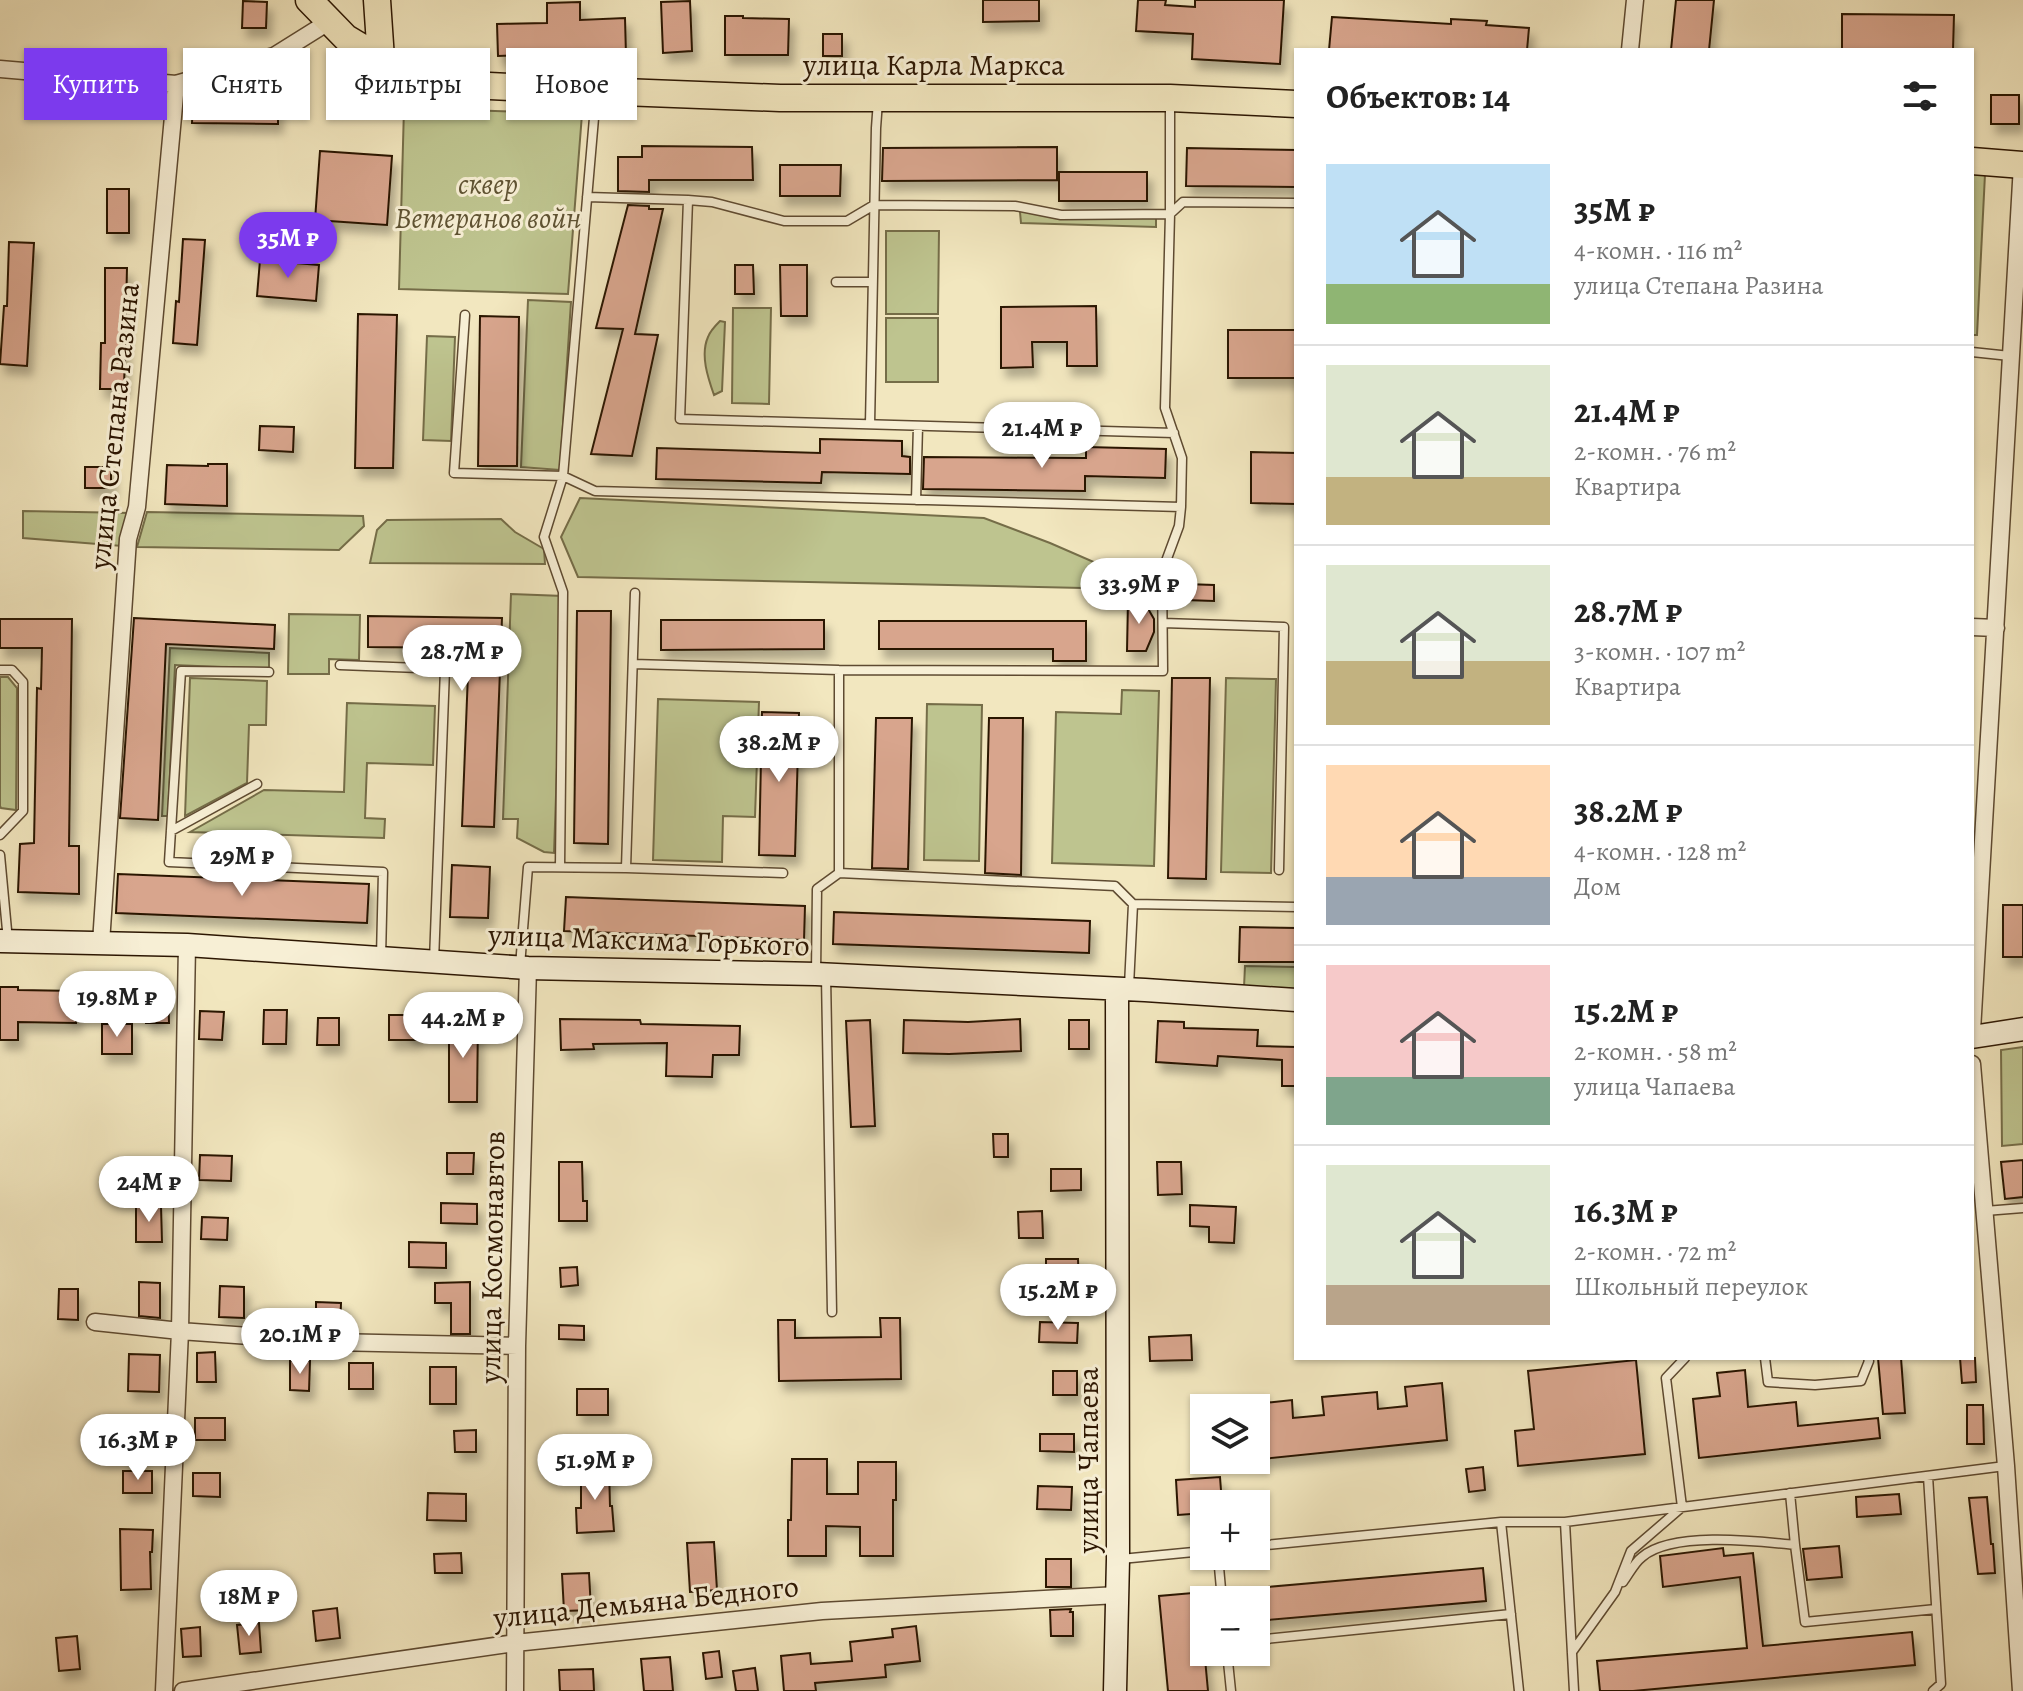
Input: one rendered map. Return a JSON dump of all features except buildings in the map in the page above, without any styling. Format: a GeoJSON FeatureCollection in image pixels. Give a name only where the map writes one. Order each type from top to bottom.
{"type":"FeatureCollection","features":[{"type":"Feature","properties":{"kind":"main road","name":"улица Карла Маркса"},"geometry":{"type":"LineString","coordinates":[[309,0],[346,38],[363,48]]}},
{"type":"Feature","properties":{"kind":"main road"},"geometry":{"type":"LineString","coordinates":[[377,0],[380,48]]}},
{"type":"Feature","properties":{"kind":"main road","name":"улица Карла Маркса"},"geometry":{"type":"LineString","coordinates":[[637,93],[780,98],[1170,98],[1294,104]]}},
{"type":"Feature","properties":{"kind":"main road"},"geometry":{"type":"LineString","coordinates":[[1974,161],[2022,165]]}},
{"type":"Feature","properties":{"kind":"street"},"geometry":{"type":"LineString","coordinates":[[1630,48],[1635,0]]}},
{"type":"Feature","properties":{"kind":"street"},"geometry":{"type":"LineString","coordinates":[[0,69],[176,84],[274,56],[330,21]]}},
{"type":"Feature","properties":{"kind":"street","name":"улица Степана Разина"},"geometry":{"type":"LineString","coordinates":[[101,943],[128,539],[137,507],[176,84]]}},
{"type":"Feature","properties":{"kind":"street"},"geometry":{"type":"LineString","coordinates":[[1974,1000],[2022,165]]}},
{"type":"Feature","properties":{"kind":"street"},"geometry":{"type":"LineString","coordinates":[[1974,627],[1996,628]]}},
{"type":"Feature","properties":{"kind":"street","name":"улица Максима Горького"},"geometry":{"type":"LineString","coordinates":[[4,942],[187,945],[524,968],[821,975],[1294,1000]]}},
{"type":"Feature","properties":{"kind":"street"},"geometry":{"type":"LineString","coordinates":[[164,1691],[180,1331],[187,945]]}},
{"type":"Feature","properties":{"kind":"street","name":"улица Космонавтов"},"geometry":{"type":"LineString","coordinates":[[515,1691],[524,968]]}},
{"type":"Feature","properties":{"kind":"street","name":"улица Чапаева"},"geometry":{"type":"LineString","coordinates":[[1115,1691],[1123,990]]}},
{"type":"Feature","properties":{"kind":"street"},"geometry":{"type":"LineString","coordinates":[[1974,1034],[2023,1029]]}},
{"type":"Feature","properties":{"kind":"street"},"geometry":{"type":"LineString","coordinates":[[1974,1087],[2006,1466],[2021,1691]]}},
{"type":"Feature","properties":{"kind":"street"},"geometry":{"type":"LineString","coordinates":[[95,1322],[331,1342],[517,1346]]}},
{"type":"Feature","properties":{"kind":"street","name":"улица Демьяна Бедного"},"geometry":{"type":"LineString","coordinates":[[183,1691],[515,1643],[822,1611],[1118,1595]]}},
{"type":"Feature","properties":{"kind":"lane"},"geometry":{"type":"LineString","coordinates":[[870,424],[878,97]]}},
{"type":"Feature","properties":{"kind":"lane"},"geometry":{"type":"LineString","coordinates":[[633,664],[839,670],[1163,671],[1162,572],[1179,526],[1182,458],[1165,408],[1170,98]]}},
{"type":"Feature","properties":{"kind":"lane"},"geometry":{"type":"LineString","coordinates":[[560,867],[563,592],[544,537],[563,476],[594,120]]}},
{"type":"Feature","properties":{"kind":"lane"},"geometry":{"type":"LineString","coordinates":[[587,197],[712,202],[784,221],[847,221],[874,205],[1015,206],[1061,215],[1170,214],[1183,202],[1294,203]]}},
{"type":"Feature","properties":{"kind":"lane"},"geometry":{"type":"LineString","coordinates":[[688,200],[680,419],[1174,433]]}},
{"type":"Feature","properties":{"kind":"lane"},"geometry":{"type":"LineString","coordinates":[[836,282],[872,282]]}},
{"type":"Feature","properties":{"kind":"lane"},"geometry":{"type":"LineString","coordinates":[[465,315],[454,473],[563,476],[595,491],[1181,507]]}},
{"type":"Feature","properties":{"kind":"lane"},"geometry":{"type":"LineString","coordinates":[[1974,355],[2011,356]]}},
{"type":"Feature","properties":{"kind":"lane"},"geometry":{"type":"LineString","coordinates":[[916,500],[918,426]]}},
{"type":"Feature","properties":{"kind":"lane"},"geometry":{"type":"LineString","coordinates":[[626,868],[635,593]]}},
{"type":"Feature","properties":{"kind":"lane"},"geometry":{"type":"LineString","coordinates":[[1163,623],[1284,627],[1279,870]]}},
{"type":"Feature","properties":{"kind":"lane"},"geometry":{"type":"LineString","coordinates":[[340,665],[445,669],[434,962]]}},
{"type":"Feature","properties":{"kind":"lane"},"geometry":{"type":"LineString","coordinates":[[0,670],[12,670],[23,682],[23,811],[0,835]]}},
{"type":"Feature","properties":{"kind":"lane"},"geometry":{"type":"LineString","coordinates":[[839,670],[839,873]]}},
{"type":"Feature","properties":{"kind":"lane"},"geometry":{"type":"LineString","coordinates":[[269,672],[181,671],[169,862],[383,872],[381,958]]}},
{"type":"Feature","properties":{"kind":"lane"},"geometry":{"type":"LineString","coordinates":[[171,831],[257,784]]}},
{"type":"Feature","properties":{"kind":"lane"},"geometry":{"type":"LineString","coordinates":[[0,855],[4,942]]}},
{"type":"Feature","properties":{"kind":"lane"},"geometry":{"type":"LineString","coordinates":[[524,968],[528,867],[783,873]]}},
{"type":"Feature","properties":{"kind":"lane"},"geometry":{"type":"LineString","coordinates":[[832,1312],[817,889],[839,873],[1115,886],[1133,904],[1294,907]]}},
{"type":"Feature","properties":{"kind":"lane"},"geometry":{"type":"LineString","coordinates":[[1123,990],[1133,904]]}},
{"type":"Feature","properties":{"kind":"lane"},"geometry":{"type":"LineString","coordinates":[[1985,1211],[2023,1208]]}},
{"type":"Feature","properties":{"kind":"lane"},"geometry":{"type":"LineString","coordinates":[[1682,1507],[1666,1378],[1683,1360]]}},
{"type":"Feature","properties":{"kind":"lane"},"geometry":{"type":"LineString","coordinates":[[1765,1360],[1768,1382],[1815,1385],[1861,1381],[1869,1360]]}},
{"type":"Feature","properties":{"kind":"lane"},"geometry":{"type":"LineString","coordinates":[[1270,1545],[1501,1522],[1565,1522],[2006,1466]]}},
{"type":"Feature","properties":{"kind":"lane"},"geometry":{"type":"LineString","coordinates":[[1928,1476],[1941,1684],[1933,1691]]}},
{"type":"Feature","properties":{"kind":"lane"},"geometry":{"type":"LineString","coordinates":[[1790,1493],[1805,1622],[1936,1609]]}},
{"type":"Feature","properties":{"kind":"lane"},"geometry":{"type":"LineString","coordinates":[[1615,1592],[1631,1551],[1682,1507]]}},
{"type":"Feature","properties":{"kind":"lane"},"geometry":{"type":"LineString","coordinates":[[1501,1522],[1519,1691]]}},
{"type":"Feature","properties":{"kind":"lane"},"geometry":{"type":"LineString","coordinates":[[1565,1522],[1574,1691]]}},
{"type":"Feature","properties":{"kind":"lane"},"geometry":{"type":"LineString","coordinates":[[1572,1652],[1642,1557],[1671,1543],[1736,1539],[1795,1545]]}},
{"type":"Feature","properties":{"kind":"lane"},"geometry":{"type":"LineString","coordinates":[[1118,1559],[1190,1552]]}},
{"type":"Feature","properties":{"kind":"lane"},"geometry":{"type":"LineString","coordinates":[[1270,1639],[1511,1614]]}},
{"type":"Feature","properties":{"kind":"lane"},"geometry":{"type":"LineString","coordinates":[[1228,1666],[1231,1691]]}},
{"type":"Feature","properties":{"kind":"green space","name":"сквер Ветеранов войн"},"geometry":{"type":"Polygon","coordinates":[[[490,111],[506,111],[506,120],[582,120],[568,294],[399,289],[404,120],[490,120],[490,111]]]}},
{"type":"Feature","properties":{"kind":"green space"},"geometry":{"type":"Polygon","coordinates":[[[1974,172],[1985,174],[1977,335],[1974,335],[1974,172]]]}},
{"type":"Feature","properties":{"kind":"green space"},"geometry":{"type":"Polygon","coordinates":[[[1020,212],[1156,216],[1156,227],[1021,223],[1020,212]]]}},
{"type":"Feature","properties":{"kind":"green space"},"geometry":{"type":"Polygon","coordinates":[[[886,231],[939,231],[938,314],[886,314],[886,231]]]}},
{"type":"Feature","properties":{"kind":"green space"},"geometry":{"type":"Polygon","coordinates":[[[528,300],[571,302],[560,470],[521,467],[528,300]]]}},
{"type":"Feature","properties":{"kind":"green space"},"geometry":{"type":"Polygon","coordinates":[[[733,308],[771,308],[769,404],[732,403],[733,308]]]}},
{"type":"Feature","properties":{"kind":"green space"},"geometry":{"type":"Polygon","coordinates":[[[886,318],[938,318],[938,382],[886,382],[886,318]]]}},
{"type":"Feature","properties":{"kind":"green space"},"geometry":{"type":"Polygon","coordinates":[[[720,321],[725,322],[722,391],[714,395],[705,351],[709,335],[720,321]]]}},
{"type":"Feature","properties":{"kind":"green space"},"geometry":{"type":"Polygon","coordinates":[[[427,336],[455,337],[451,441],[423,440],[427,336]]]}},
{"type":"Feature","properties":{"kind":"green space"},"geometry":{"type":"Polygon","coordinates":[[[580,498],[984,518],[1126,576],[1083,588],[578,577],[561,537],[580,498]]]}},
{"type":"Feature","properties":{"kind":"green space"},"geometry":{"type":"Polygon","coordinates":[[[23,511],[131,513],[122,546],[23,538],[23,511]]]}},
{"type":"Feature","properties":{"kind":"green space"},"geometry":{"type":"Polygon","coordinates":[[[147,512],[363,516],[364,526],[339,550],[137,547],[147,512]]]}},
{"type":"Feature","properties":{"kind":"green space"},"geometry":{"type":"Polygon","coordinates":[[[501,519],[515,532],[544,549],[545,564],[370,563],[377,530],[387,520],[501,519]]]}},
{"type":"Feature","properties":{"kind":"green space"},"geometry":{"type":"Polygon","coordinates":[[[511,594],[563,596],[554,853],[544,852],[517,838],[518,819],[503,819],[511,594]]]}},
{"type":"Feature","properties":{"kind":"green space"},"geometry":{"type":"Polygon","coordinates":[[[289,614],[360,615],[359,660],[329,659],[329,674],[288,674],[289,614]]]}},
{"type":"Feature","properties":{"kind":"green space"},"geometry":{"type":"Polygon","coordinates":[[[170,648],[269,653],[269,669],[175,665],[168,816],[162,816],[170,648]]]}},
{"type":"Feature","properties":{"kind":"green space"},"geometry":{"type":"Polygon","coordinates":[[[0,677],[8,677],[17,688],[16,810],[0,806],[0,677]]]}},
{"type":"Feature","properties":{"kind":"green space"},"geometry":{"type":"Polygon","coordinates":[[[190,678],[267,681],[266,725],[249,725],[247,783],[185,816],[190,678]]]}},
{"type":"Feature","properties":{"kind":"green space"},"geometry":{"type":"Polygon","coordinates":[[[1226,678],[1276,679],[1271,873],[1221,872],[1226,678]]]}},
{"type":"Feature","properties":{"kind":"green space"},"geometry":{"type":"Polygon","coordinates":[[[1122,690],[1159,691],[1154,866],[1052,863],[1056,712],[1121,714],[1122,690]]]}},
{"type":"Feature","properties":{"kind":"green space"},"geometry":{"type":"Polygon","coordinates":[[[658,699],[759,702],[755,817],[723,816],[722,862],[653,860],[658,699]]]}},
{"type":"Feature","properties":{"kind":"green space"},"geometry":{"type":"Polygon","coordinates":[[[347,703],[435,706],[433,765],[367,763],[365,818],[385,819],[384,838],[190,832],[264,790],[344,792],[347,703]]]}},
{"type":"Feature","properties":{"kind":"green space"},"geometry":{"type":"Polygon","coordinates":[[[927,704],[982,705],[979,861],[924,860],[927,704]]]}},
{"type":"Feature","properties":{"kind":"green space"},"geometry":{"type":"Polygon","coordinates":[[[1245,966],[1294,967],[1294,990],[1244,987],[1245,966]]]}},
{"type":"Feature","properties":{"kind":"green space"},"geometry":{"type":"Polygon","coordinates":[[[2023,1047],[2023,1144],[2002,1146],[2001,1050],[2023,1047]]]}}]}
